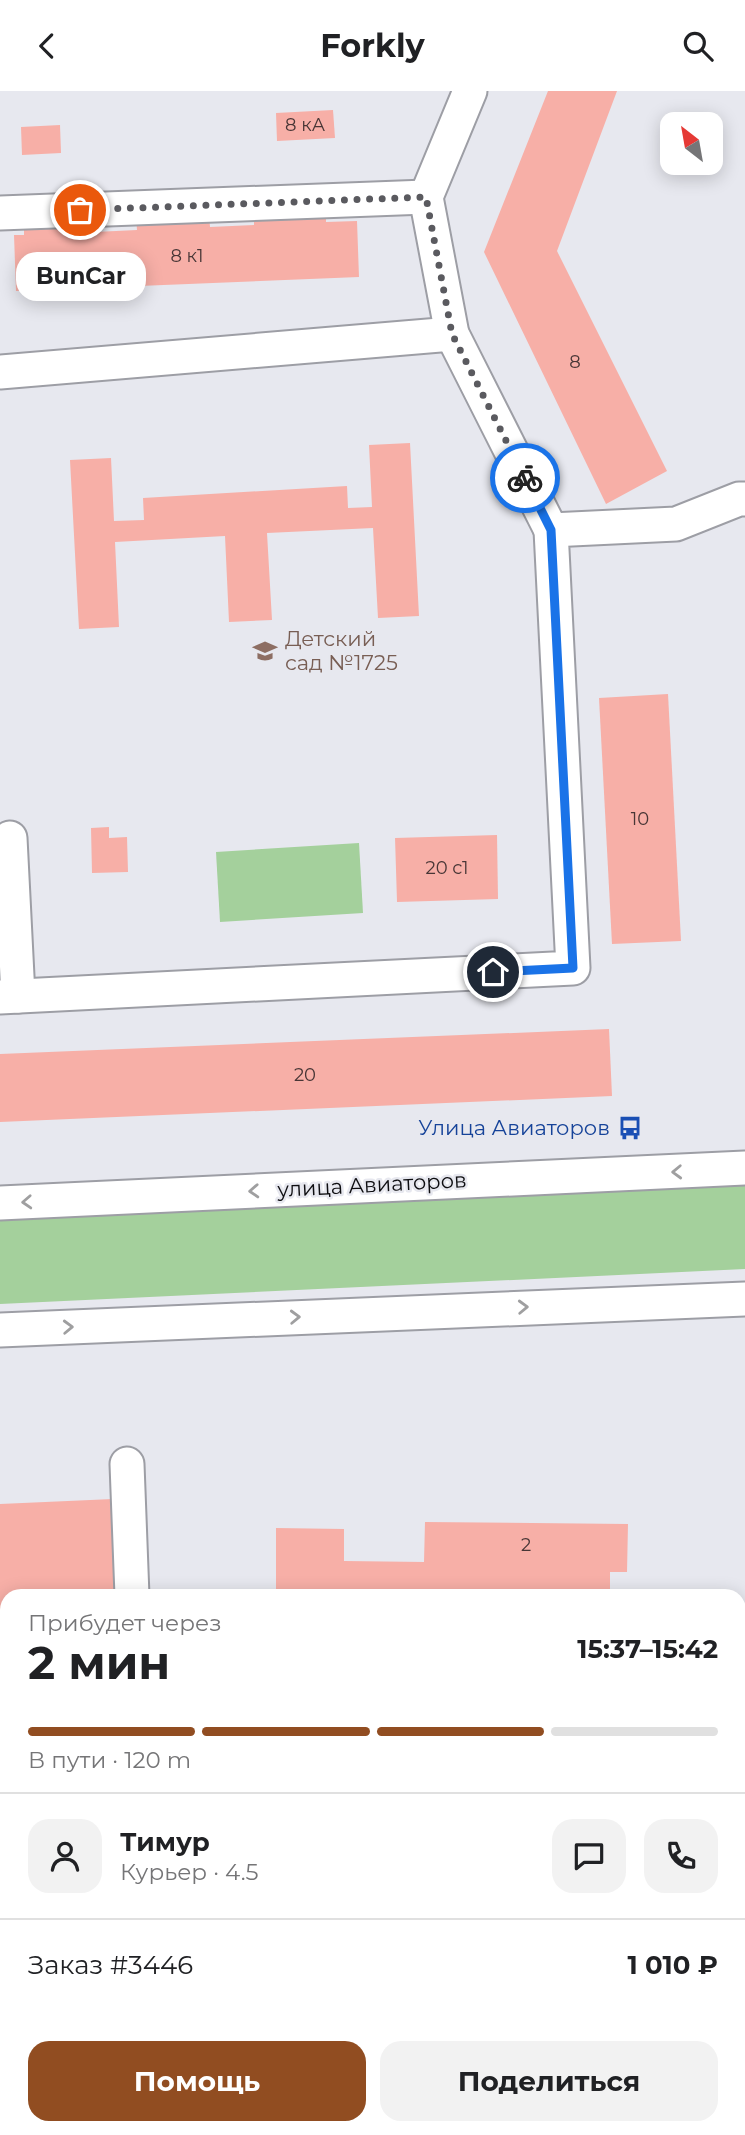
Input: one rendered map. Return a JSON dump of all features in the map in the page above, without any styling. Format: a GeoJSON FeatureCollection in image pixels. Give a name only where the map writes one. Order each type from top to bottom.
{"type":"FeatureCollection","features":[{"type":"Feature","properties":{"kind":"street"},"geometry":{"type":"LineString","coordinates":[[10,838],[9,997],[573,968],[551,530],[452,334],[426,197],[470,91]]}},
{"type":"Feature","properties":{"kind":"street"},"geometry":{"type":"LineString","coordinates":[[0,213],[426,197]]}},
{"type":"Feature","properties":{"kind":"street"},"geometry":{"type":"LineString","coordinates":[[0,372],[452,334]]}},
{"type":"Feature","properties":{"kind":"street"},"geometry":{"type":"LineString","coordinates":[[551,530],[676,524],[745,499]]}},
{"type":"Feature","properties":{"kind":"street","name":"улица Авиаторов"},"geometry":{"type":"LineString","coordinates":[[0,1203],[745,1168]]}},
{"type":"Feature","properties":{"kind":"street"},"geometry":{"type":"LineString","coordinates":[[0,1330],[745,1299]]}},
{"type":"Feature","properties":{"kind":"street"},"geometry":{"type":"LineString","coordinates":[[128,1464],[132,1589]]}},
{"type":"Feature","properties":{"kind":"green space"},"geometry":{"type":"Polygon","coordinates":[[[359,843],[363,913],[220,922],[216,852],[359,843]]]}},
{"type":"Feature","properties":{"kind":"green space"},"geometry":{"type":"Polygon","coordinates":[[[745,1185],[745,1269],[0,1304],[0,1220],[745,1185]]]}},
{"type":"Feature","properties":{"kind":"building"},"geometry":{"type":"Polygon","coordinates":[[[548,91],[617,91],[557,251],[667,471],[606,504],[484,252],[548,91]]]}},
{"type":"Feature","properties":{"kind":"building"},"geometry":{"type":"Polygon","coordinates":[[[333,110],[335,138],[277,141],[276,113],[333,110]]]}},
{"type":"Feature","properties":{"kind":"building"},"geometry":{"type":"Polygon","coordinates":[[[60,125],[61,153],[22,155],[21,127],[60,125]]]}},
{"type":"Feature","properties":{"kind":"building"},"geometry":{"type":"Polygon","coordinates":[[[326,210],[326,222],[357,221],[359,277],[16,291],[14,235],[24,235],[24,222],[94,219],[95,232],[137,230],[136,217],[209,215],[210,227],[254,225],[254,213],[326,210]]]}},
{"type":"Feature","properties":{"kind":"building"},"geometry":{"type":"Polygon","coordinates":[[[410,443],[419,616],[378,618],[373,528],[267,533],[272,620],[229,622],[225,536],[115,542],[119,627],[79,629],[70,460],[111,458],[114,521],[144,520],[143,498],[347,486],[348,508],[372,507],[369,445],[410,443]]]}},
{"type":"Feature","properties":{"kind":"building"},"geometry":{"type":"Polygon","coordinates":[[[668,694],[681,941],[612,944],[599,698],[668,694]]]}},
{"type":"Feature","properties":{"kind":"building"},"geometry":{"type":"Polygon","coordinates":[[[109,827],[109,838],[127,837],[128,872],[92,873],[91,828],[109,827]]]}},
{"type":"Feature","properties":{"kind":"building"},"geometry":{"type":"Polygon","coordinates":[[[497,835],[498,899],[397,902],[395,838],[497,835]]]}},
{"type":"Feature","properties":{"kind":"building"},"geometry":{"type":"Polygon","coordinates":[[[609,1029],[612,1096],[0,1122],[0,1054],[609,1029]]]}},
{"type":"Feature","properties":{"kind":"building"},"geometry":{"type":"Polygon","coordinates":[[[113,1499],[117,1589],[0,1589],[0,1504],[113,1499]]]}},
{"type":"Feature","properties":{"kind":"building"},"geometry":{"type":"Polygon","coordinates":[[[425,1522],[628,1524],[627,1572],[610,1572],[610,1589],[276,1589],[276,1528],[344,1529],[344,1561],[424,1562],[425,1522]]]}},
{"type":"Feature","properties":{"kind":"way so far"},"geometry":{"type":"LineString","coordinates":[[80,210],[426,197],[452,334],[525,478]]}},
{"type":"Feature","properties":{"kind":"place","name":"BunCar"},"geometry":{"type":"Point","coordinates":[80,210]}},
{"type":"Feature","properties":{"kind":"place","name":"Детский сад №1725"},"geometry":{"type":"Point","coordinates":[265,651]}},
{"type":"Feature","properties":{"kind":"place","name":"Улица Авиаторов"},"geometry":{"type":"Point","coordinates":[630,1128]}},
{"type":"Feature","properties":{"kind":"route"},"geometry":{"type":"LineString","coordinates":[[493,972],[573,968],[551,530],[525,478]]}}]}
